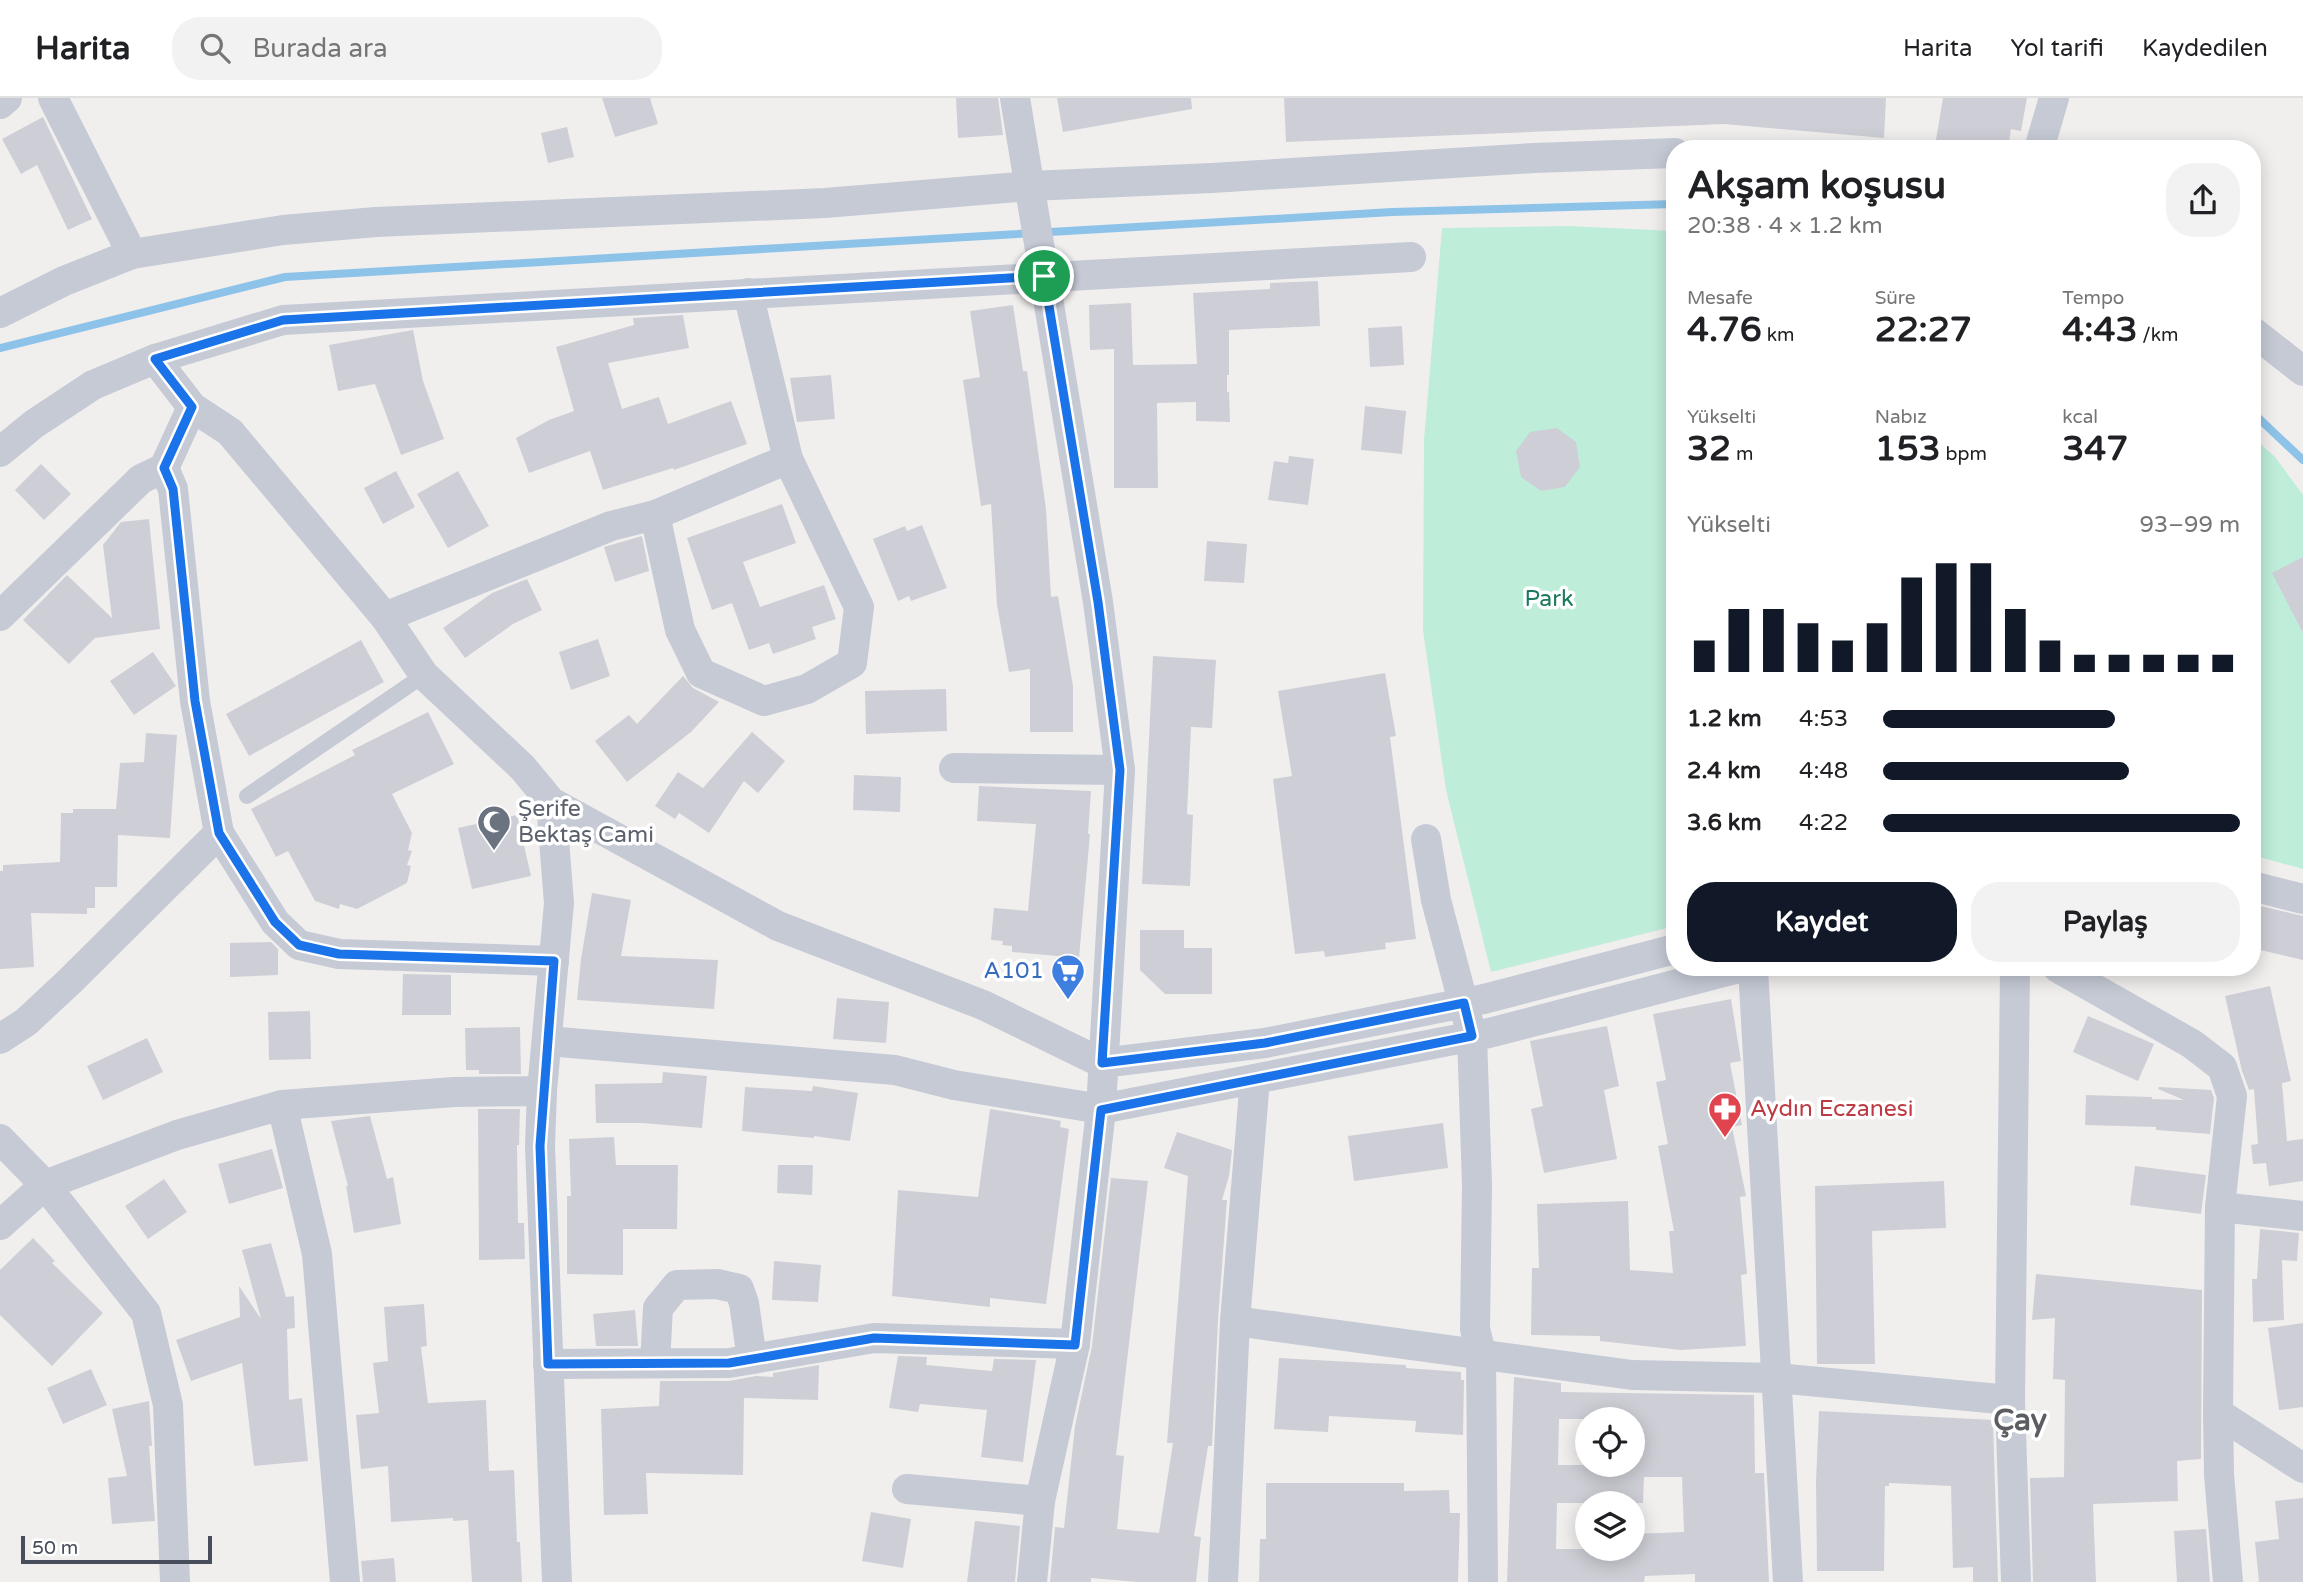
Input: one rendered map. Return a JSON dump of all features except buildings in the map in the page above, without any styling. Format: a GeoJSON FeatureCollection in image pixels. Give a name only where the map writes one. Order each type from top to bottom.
{"type":"FeatureCollection","features":[{"type":"Feature","properties":{"kind":"street"},"geometry":{"type":"LineString","coordinates":[[0,104],[7,98]]}},
{"type":"Feature","properties":{"kind":"street"},"geometry":{"type":"LineString","coordinates":[[53,98],[132,254]]}},
{"type":"Feature","properties":{"kind":"street"},"geometry":{"type":"LineString","coordinates":[[1015,98],[1098,602],[1120,770],[1101,1110],[1075,1345],[1040,1501],[1032,1582]]}},
{"type":"Feature","properties":{"kind":"street"},"geometry":{"type":"LineString","coordinates":[[2042,140],[2054,98]]}},
{"type":"Feature","properties":{"kind":"street"},"geometry":{"type":"LineString","coordinates":[[0,313],[64,281],[132,254],[283,230],[376,222],[825,203],[1030,186],[1666,153]]}},
{"type":"Feature","properties":{"kind":"street"},"geometry":{"type":"LineString","coordinates":[[0,452],[34,424],[93,385],[155,359],[283,320],[1411,257]]}},
{"type":"Feature","properties":{"kind":"street"},"geometry":{"type":"LineString","coordinates":[[655,515],[680,630],[701,673],[764,701],[807,690],[852,663],[859,607],[788,459],[748,293]]}},
{"type":"Feature","properties":{"kind":"street"},"geometry":{"type":"LineString","coordinates":[[2261,338],[2303,371]]}},
{"type":"Feature","properties":{"kind":"street"},"geometry":{"type":"LineString","coordinates":[[155,359],[192,407],[230,432],[385,617],[424,675],[523,768],[551,802],[778,926],[983,1005],[1102,1063],[1265,1043],[1464,1003],[1666,951]]}},
{"type":"Feature","properties":{"kind":"street"},"geometry":{"type":"LineString","coordinates":[[0,616],[141,479],[164,468],[192,407]]}},
{"type":"Feature","properties":{"kind":"street"},"geometry":{"type":"LineString","coordinates":[[385,617],[611,526],[655,515],[788,459]]}},
{"type":"Feature","properties":{"kind":"street"},"geometry":{"type":"LineString","coordinates":[[164,468],[173,489],[195,701],[219,833],[275,922],[299,945],[339,954],[554,961]]}},
{"type":"Feature","properties":{"kind":"street"},"geometry":{"type":"LineString","coordinates":[[954,768],[1120,770]]}},
{"type":"Feature","properties":{"kind":"street"},"geometry":{"type":"LineString","coordinates":[[551,802],[559,903],[542,1091],[540,1146],[557,1582]]}},
{"type":"Feature","properties":{"kind":"street"},"geometry":{"type":"LineString","coordinates":[[0,1040],[26,1022],[70,981],[219,833]]}},
{"type":"Feature","properties":{"kind":"street"},"geometry":{"type":"LineString","coordinates":[[1426,839],[1436,900],[1472,1036],[1477,1185],[1475,1329],[1481,1353],[1483,1582]]}},
{"type":"Feature","properties":{"kind":"street"},"geometry":{"type":"LineString","coordinates":[[2261,888],[2303,899]]}},
{"type":"Feature","properties":{"kind":"street"},"geometry":{"type":"LineString","coordinates":[[547,1041],[895,1070],[954,1085],[1101,1110],[1472,1036],[1708,976]]}},
{"type":"Feature","properties":{"kind":"street"},"geometry":{"type":"LineString","coordinates":[[1753,976],[1788,1582]]}},
{"type":"Feature","properties":{"kind":"street"},"geometry":{"type":"LineString","coordinates":[[2015,976],[2010,1400],[2016,1582]]}},
{"type":"Feature","properties":{"kind":"street"},"geometry":{"type":"LineString","coordinates":[[2072,976],[2192,1044],[2222,1067],[2232,1096],[2220,1207],[2218,1413],[2219,1474],[2228,1582]]}},
{"type":"Feature","properties":{"kind":"street"},"geometry":{"type":"LineString","coordinates":[[1223,1582],[1235,1321],[1255,1079]]}},
{"type":"Feature","properties":{"kind":"street"},"geometry":{"type":"LineString","coordinates":[[0,1225],[45,1185],[177,1135],[282,1105],[454,1092],[542,1091]]}},
{"type":"Feature","properties":{"kind":"street"},"geometry":{"type":"LineString","coordinates":[[282,1105],[317,1254],[345,1582]]}},
{"type":"Feature","properties":{"kind":"street"},"geometry":{"type":"LineString","coordinates":[[0,1139],[45,1185],[146,1313],[168,1405],[175,1582]]}},
{"type":"Feature","properties":{"kind":"street"},"geometry":{"type":"LineString","coordinates":[[2220,1207],[2303,1216]]}},
{"type":"Feature","properties":{"kind":"street"},"geometry":{"type":"LineString","coordinates":[[655,1363],[658,1308],[677,1284],[717,1284],[739,1289],[744,1303],[752,1359]]}},
{"type":"Feature","properties":{"kind":"street"},"geometry":{"type":"LineString","coordinates":[[1235,1321],[1632,1374],[1776,1378],[2010,1400]]}},
{"type":"Feature","properties":{"kind":"street"},"geometry":{"type":"LineString","coordinates":[[548,1364],[729,1363],[874,1338],[1075,1345]]}},
{"type":"Feature","properties":{"kind":"street"},"geometry":{"type":"LineString","coordinates":[[2218,1413],[2303,1468]]}},
{"type":"Feature","properties":{"kind":"street"},"geometry":{"type":"LineString","coordinates":[[907,1489],[1040,1501]]}},
{"type":"Feature","properties":{"kind":"lane"},"geometry":{"type":"LineString","coordinates":[[247,796],[424,675]]}},
{"type":"Feature","properties":{"kind":"green space","name":"Park"},"geometry":{"type":"Polygon","coordinates":[[[1569,226],[1666,231],[1666,928],[1491,972],[1446,790],[1423,630],[1424,440],[1442,228],[1569,226]]]}},
{"type":"Feature","properties":{"kind":"green space"},"geometry":{"type":"Polygon","coordinates":[[[2261,444],[2275,457],[2303,495],[2303,869],[2261,857],[2261,444]]]}},
{"type":"Feature","properties":{"kind":"waterway"},"geometry":{"type":"LineString","coordinates":[[0,348],[285,277],[1392,212],[1666,204]]}},
{"type":"Feature","properties":{"kind":"waterway"},"geometry":{"type":"LineString","coordinates":[[2261,420],[2303,460]]}},
{"type":"Feature","properties":{"kind":"place","name":"Şerife Bektaş Cami"},"geometry":{"type":"Point","coordinates":[494,852]}},
{"type":"Feature","properties":{"kind":"place","name":"A101"},"geometry":{"type":"Point","coordinates":[1068,1001]}},
{"type":"Feature","properties":{"kind":"place","name":"Aydın Eczanesi"},"geometry":{"type":"Point","coordinates":[1725,1139]}},
{"type":"Feature","properties":{"kind":"district","name":"Çay"},"geometry":{"type":"Point","coordinates":[2020,1420]}},
{"type":"Feature","properties":{"kind":"route"},"geometry":{"type":"LineString","coordinates":[[1044,276],[1098,602],[1120,770],[1102,1063],[1265,1043],[1464,1003],[1472,1036],[1101,1110],[1075,1345],[874,1338],[729,1363],[548,1364],[540,1146],[542,1091],[554,961],[339,954],[299,945],[275,922],[219,833],[195,701],[173,489],[164,468],[192,407],[155,359],[283,320],[1044,276]]}}]}
